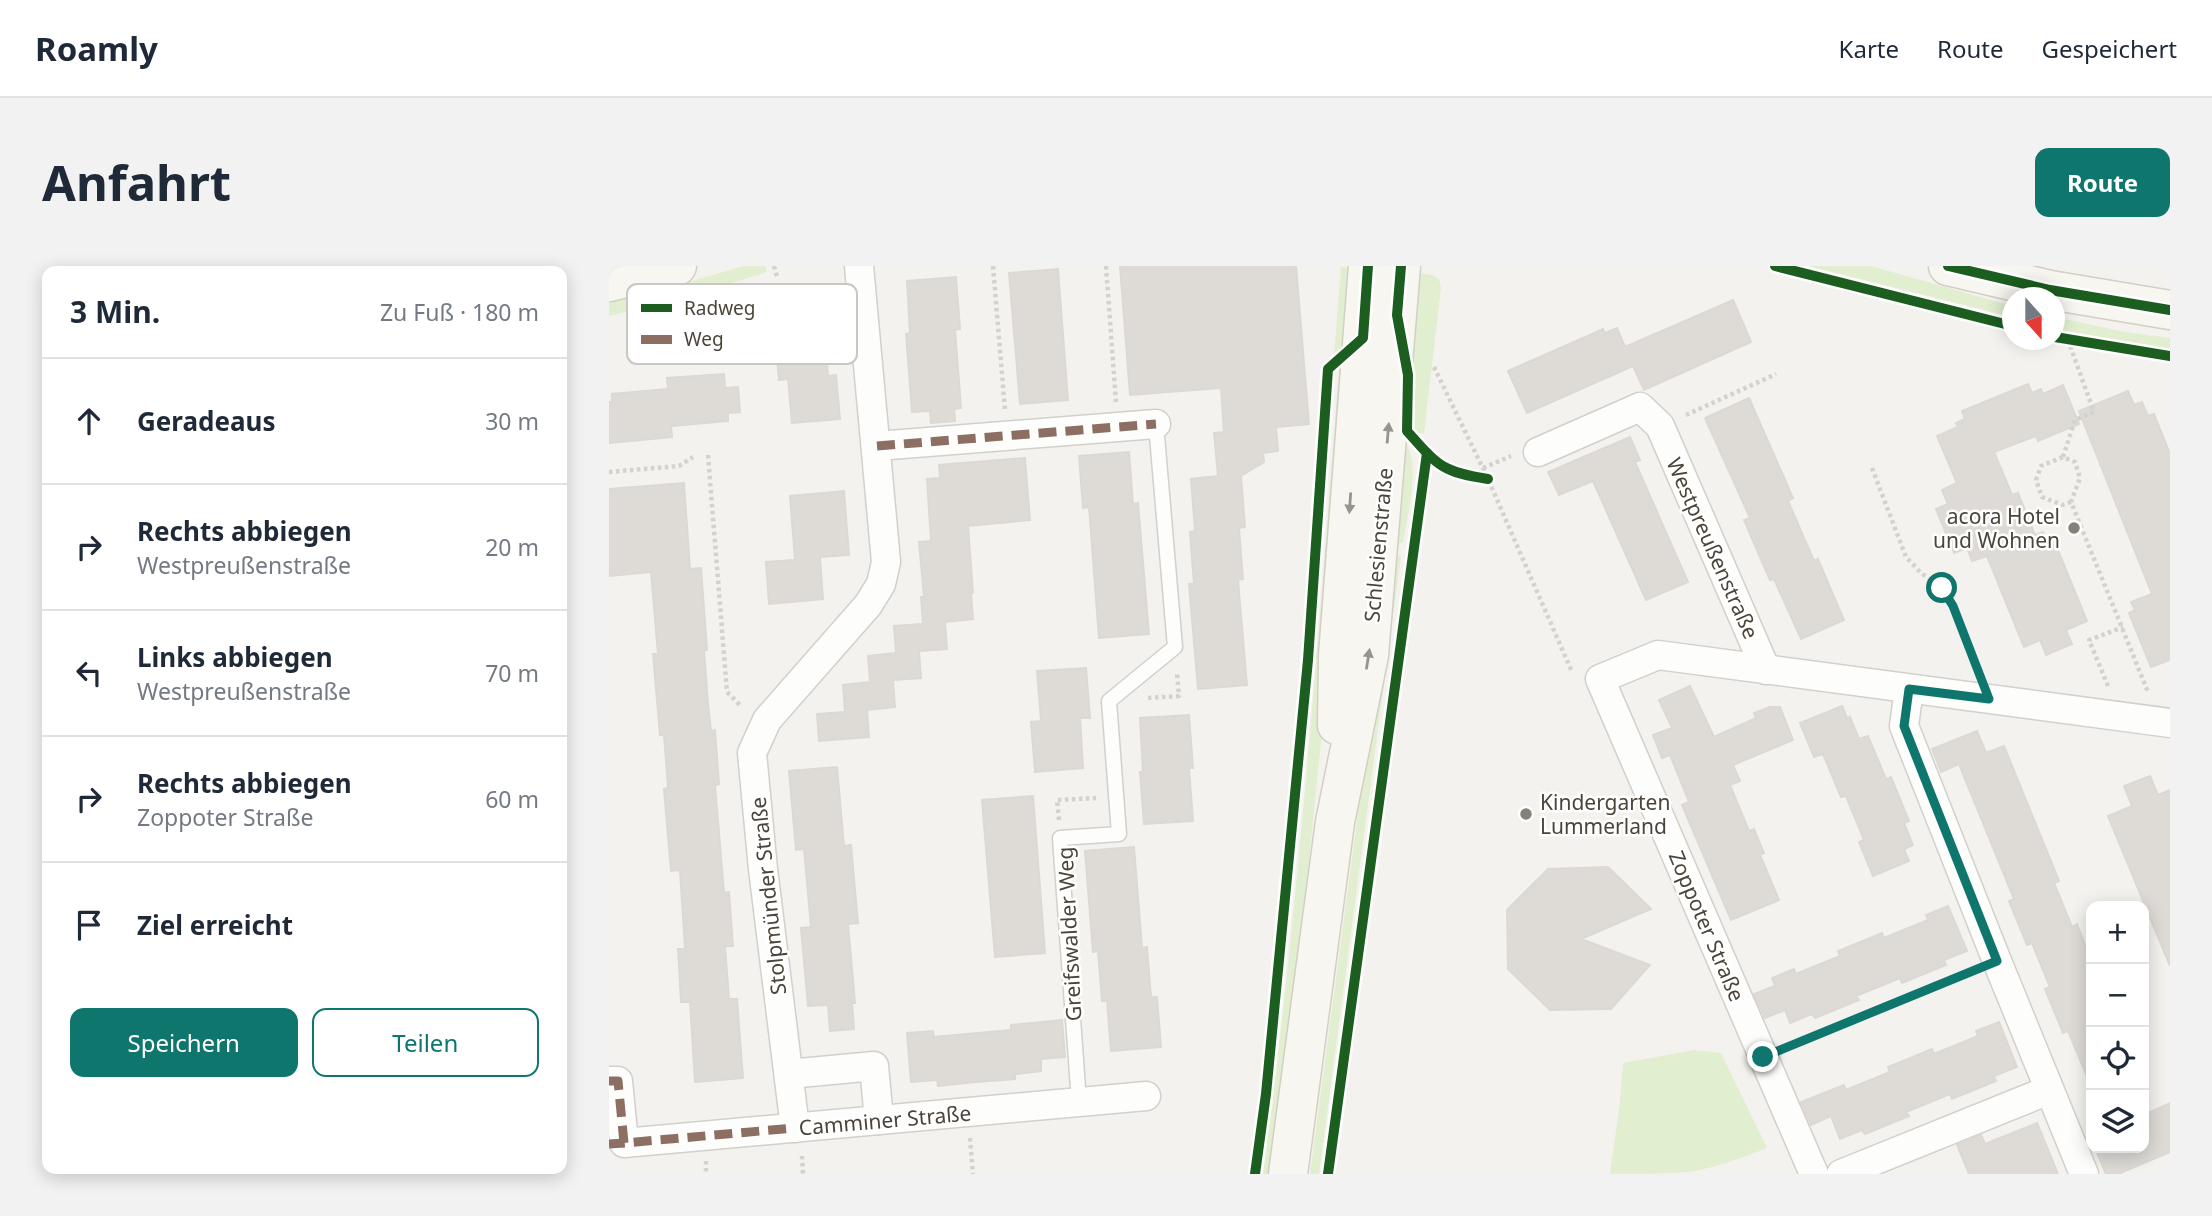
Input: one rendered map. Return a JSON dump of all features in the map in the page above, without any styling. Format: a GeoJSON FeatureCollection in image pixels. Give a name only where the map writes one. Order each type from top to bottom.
{"type":"FeatureCollection","features":[{"type":"Feature","properties":{"kind":"street"},"geometry":{"type":"LineString","coordinates":[[609,282],[677,266]]}},
{"type":"Feature","properties":{"kind":"street","name":"Stolpmünder Straße"},"geometry":{"type":"LineString","coordinates":[[795,1128],[763,869],[752,753],[768,720],[867,605],[881,584],[886,562],[859,266]]}},
{"type":"Feature","properties":{"kind":"street","name":"Schlesienstraße"},"geometry":{"type":"LineString","coordinates":[[1335,822],[1338,656],[1369,266]]}},
{"type":"Feature","properties":{"kind":"street","name":"Schlesienstraße"},"geometry":{"type":"LineString","coordinates":[[1288,1174],[1335,822],[1369,655],[1401,266]]}},
{"type":"Feature","properties":{"kind":"street"},"geometry":{"type":"LineString","coordinates":[[1948,266],[2050,290],[2170,310]]}},
{"type":"Feature","properties":{"kind":"street"},"geometry":{"type":"LineString","coordinates":[[1538,452],[1640,407],[1660,426]]}},
{"type":"Feature","properties":{"kind":"street","name":"Greifswalder Weg"},"geometry":{"type":"LineString","coordinates":[[877,446],[1156,424]]}},
{"type":"Feature","properties":{"kind":"street","name":"Westpreußenstraße"},"geometry":{"type":"LineString","coordinates":[[1660,426],[1766,670]]}},
{"type":"Feature","properties":{"kind":"street","name":"Westpreußenstraße"},"geometry":{"type":"LineString","coordinates":[[1600,680],[1658,655],[2165,722]]}},
{"type":"Feature","properties":{"kind":"street","name":"Zoppoter Straße"},"geometry":{"type":"LineString","coordinates":[[1600,680],[1814,1174]]}},
{"type":"Feature","properties":{"kind":"street"},"geometry":{"type":"LineString","coordinates":[[1909,689],[1904,726],[2084,1174]]}},
{"type":"Feature","properties":{"kind":"street"},"geometry":{"type":"LineString","coordinates":[[789,1074],[874,1066],[879,1120]]}},
{"type":"Feature","properties":{"kind":"street","name":"Camminer Straße"},"geometry":{"type":"LineString","coordinates":[[609,1082],[618,1081],[616,1143],[1146,1096]]}},
{"type":"Feature","properties":{"kind":"street"},"geometry":{"type":"LineString","coordinates":[[1840,1174],[2049,1090]]}},
{"type":"Feature","properties":{"kind":"lane","name":"Greifswalder Weg"},"geometry":{"type":"LineString","coordinates":[[1079,1102],[1060,838],[1119,834],[1109,701],[1175,647],[1156,424]]}},
{"type":"Feature","properties":{"kind":"path"},"geometry":{"type":"LineString","coordinates":[[773,266],[777,277]]}},
{"type":"Feature","properties":{"kind":"path"},"geometry":{"type":"LineString","coordinates":[[993,266],[1007,436]]}},
{"type":"Feature","properties":{"kind":"path"},"geometry":{"type":"LineString","coordinates":[[1106,266],[1118,427]]}},
{"type":"Feature","properties":{"kind":"path"},"geometry":{"type":"LineString","coordinates":[[2063,457],[2075,420],[2094,412],[2068,340]]}},
{"type":"Feature","properties":{"kind":"path"},"geometry":{"type":"LineString","coordinates":[[1434,367],[1488,479],[1573,673]]}},
{"type":"Feature","properties":{"kind":"path"},"geometry":{"type":"LineString","coordinates":[[1660,426],[1776,374]]}},
{"type":"Feature","properties":{"kind":"path"},"geometry":{"type":"LineString","coordinates":[[708,455],[727,692],[739,705],[768,720]]}},
{"type":"Feature","properties":{"kind":"path"},"geometry":{"type":"LineString","coordinates":[[609,472],[679,467],[693,457]]}},
{"type":"Feature","properties":{"kind":"path"},"geometry":{"type":"LineString","coordinates":[[2071,502],[2063,505],[2042,496],[2036,480],[2041,466],[2063,457],[2075,462],[2080,478],[2071,502],[2165,722]]}},
{"type":"Feature","properties":{"kind":"path"},"geometry":{"type":"LineString","coordinates":[[1872,468],[1906,557],[1921,573],[1942,588],[1953,606],[1989,699]]}},
{"type":"Feature","properties":{"kind":"path"},"geometry":{"type":"LineString","coordinates":[[2121,716],[2089,640],[2123,628]]}},
{"type":"Feature","properties":{"kind":"path"},"geometry":{"type":"LineString","coordinates":[[1060,838],[1057,800],[1116,796]]}},
{"type":"Feature","properties":{"kind":"path"},"geometry":{"type":"LineString","coordinates":[[1763,1057],[1997,961]]}},
{"type":"Feature","properties":{"kind":"path"},"geometry":{"type":"LineString","coordinates":[[971,1150],[973,1174]]}},
{"type":"Feature","properties":{"kind":"path"},"geometry":{"type":"LineString","coordinates":[[802,1166],[803,1174]]}},
{"type":"Feature","properties":{"kind":"green space"},"geometry":{"type":"Polygon","coordinates":[[[744,266],[765,266],[767,272],[728,284],[682,284],[744,266]]]}},
{"type":"Feature","properties":{"kind":"green space"},"geometry":{"type":"Polygon","coordinates":[[[1808,266],[1871,266],[2002,303],[2002,314],[1808,266]]]}},
{"type":"Feature","properties":{"kind":"green space"},"geometry":{"type":"Polygon","coordinates":[[[1341,267],[1361,267],[1354,338],[1334,355],[1341,267]]]}},
{"type":"Feature","properties":{"kind":"green space"},"geometry":{"type":"Polygon","coordinates":[[[1410,272],[1432,275],[1439,279],[1441,288],[1424,433],[1417,433],[1410,428],[1411,380],[1405,335],[1410,272]]]}},
{"type":"Feature","properties":{"kind":"green space"},"geometry":{"type":"Polygon","coordinates":[[[627,298],[627,312],[609,316],[609,302],[627,298]]]}},
{"type":"Feature","properties":{"kind":"green space"},"geometry":{"type":"Polygon","coordinates":[[[2065,319],[2170,338],[2170,349],[2121,343],[2065,330],[2065,319]]]}},
{"type":"Feature","properties":{"kind":"green space"},"geometry":{"type":"Polygon","coordinates":[[[1350,355],[1324,713],[1297,979],[1272,1174],[1263,1174],[1297,872],[1339,369],[1350,355]]]}},
{"type":"Feature","properties":{"kind":"green space"},"geometry":{"type":"Polygon","coordinates":[[[1407,445],[1411,455],[1413,479],[1403,543],[1399,543],[1398,555],[1401,556],[1319,1174],[1310,1174],[1407,445]]]}},
{"type":"Feature","properties":{"kind":"green space"},"geometry":{"type":"Polygon","coordinates":[[[1694,1050],[1721,1053],[1767,1148],[1688,1172],[1610,1174],[1623,1063],[1694,1050]]]}},
{"type":"Feature","properties":{"kind":"building"},"geometry":{"type":"Polygon","coordinates":[[[1120,266],[1296,266],[1309,424],[1276,427],[1278,451],[1263,453],[1264,462],[1241,476],[1245,527],[1239,528],[1243,579],[1238,580],[1247,685],[1198,689],[1189,584],[1194,584],[1190,532],[1195,531],[1191,479],[1218,476],[1214,433],[1224,432],[1221,388],[1130,395],[1120,266]]]}},
{"type":"Feature","properties":{"kind":"building"},"geometry":{"type":"Polygon","coordinates":[[[1058,269],[1068,400],[1020,404],[1009,273],[1058,269]]]}},
{"type":"Feature","properties":{"kind":"building"},"geometry":{"type":"Polygon","coordinates":[[[956,277],[960,329],[955,330],[961,408],[954,409],[955,421],[931,423],[930,411],[912,412],[906,334],[910,333],[907,281],[956,277]]]}},
{"type":"Feature","properties":{"kind":"building"},"geometry":{"type":"Polygon","coordinates":[[[1733,300],[1751,342],[1644,390],[1633,366],[1527,413],[1508,371],[1603,329],[1605,333],[1617,328],[1625,347],[1733,300]]]}},
{"type":"Feature","properties":{"kind":"building"},"geometry":{"type":"Polygon","coordinates":[[[778,364],[827,364],[828,376],[836,375],[840,419],[792,423],[788,379],[779,380],[778,364]]]}},
{"type":"Feature","properties":{"kind":"building"},"geometry":{"type":"Polygon","coordinates":[[[724,374],[725,388],[738,387],[740,412],[728,413],[728,421],[671,426],[672,437],[609,443],[609,402],[612,402],[612,394],[668,389],[667,378],[724,374]]]}},
{"type":"Feature","properties":{"kind":"building"},"geometry":{"type":"Polygon","coordinates":[[[2028,384],[2032,393],[2041,389],[2043,394],[2063,385],[2079,424],[2038,441],[2036,436],[1994,452],[2012,495],[2018,493],[2035,535],[2043,532],[2049,546],[2055,543],[2087,621],[2066,630],[2072,644],[2046,655],[2040,640],[2024,647],[1987,556],[1972,561],[1967,548],[1954,553],[1936,509],[1948,504],[1942,490],[1957,483],[1937,436],[1958,427],[1956,423],[1965,419],[1962,411],[2028,384]]]}},
{"type":"Feature","properties":{"kind":"building"},"geometry":{"type":"Polygon","coordinates":[[[2128,391],[2134,405],[2142,402],[2148,416],[2154,414],[2170,454],[2170,660],[2151,667],[2129,613],[2135,610],[2131,602],[2152,594],[2079,411],[2128,391]]]}},
{"type":"Feature","properties":{"kind":"building"},"geometry":{"type":"Polygon","coordinates":[[[1749,398],[1793,498],[1788,501],[1814,561],[1818,559],[1844,620],[1801,639],[1774,579],[1770,580],[1744,520],[1750,518],[1705,418],[1749,398]]]}},
{"type":"Feature","properties":{"kind":"building"},"geometry":{"type":"Polygon","coordinates":[[[1630,437],[1640,460],[1635,462],[1688,582],[1646,600],[1593,481],[1559,495],[1548,472],[1630,437]]]}},
{"type":"Feature","properties":{"kind":"building"},"geometry":{"type":"Polygon","coordinates":[[[1129,452],[1133,504],[1138,503],[1149,634],[1099,638],[1089,507],[1083,508],[1079,456],[1129,452]]]}},
{"type":"Feature","properties":{"kind":"building"},"geometry":{"type":"Polygon","coordinates":[[[1025,458],[1030,520],[968,526],[973,619],[945,622],[947,649],[919,651],[921,678],[893,680],[895,707],[867,710],[869,737],[819,741],[817,714],[845,712],[843,685],[870,682],[868,656],[896,653],[894,626],[923,624],[921,597],[924,597],[919,542],[931,541],[927,479],[940,478],[939,465],[1025,458]]]}},
{"type":"Feature","properties":{"kind":"building"},"geometry":{"type":"Polygon","coordinates":[[[684,483],[690,569],[701,568],[707,650],[704,650],[711,731],[715,730],[719,784],[715,785],[724,893],[729,892],[733,946],[725,946],[729,999],[737,999],[743,1078],[695,1082],[690,1002],[681,1002],[678,949],[685,949],[680,870],[671,871],[664,789],[668,788],[664,735],[660,735],[653,654],[658,654],[651,572],[609,576],[609,489],[684,483]]]}},
{"type":"Feature","properties":{"kind":"building"},"geometry":{"type":"Polygon","coordinates":[[[844,491],[849,555],[820,557],[823,599],[769,604],[766,562],[795,560],[790,496],[844,491]]]}},
{"type":"Feature","properties":{"kind":"building"},"geometry":{"type":"Polygon","coordinates":[[[1086,668],[1090,718],[1080,718],[1083,768],[1035,772],[1031,722],[1041,721],[1037,671],[1086,668]]]}},
{"type":"Feature","properties":{"kind":"building"},"geometry":{"type":"Polygon","coordinates":[[[1690,686],[1714,737],[1756,718],[1754,713],[1770,707],[1780,707],[1793,740],[1733,765],[1740,781],[1730,785],[1749,831],[1754,829],[1764,853],[1760,855],[1779,900],[1731,920],[1682,805],[1689,802],[1670,755],[1662,758],[1653,735],[1672,728],[1659,700],[1690,686]]]}},
{"type":"Feature","properties":{"kind":"building"},"geometry":{"type":"Polygon","coordinates":[[[1842,706],[1859,739],[1868,736],[1886,779],[1891,777],[1909,821],[1904,823],[1913,845],[1904,849],[1909,861],[1873,876],[1859,842],[1864,840],[1846,796],[1841,797],[1823,754],[1814,757],[1800,723],[1842,706]]]}},
{"type":"Feature","properties":{"kind":"building"},"geometry":{"type":"Polygon","coordinates":[[[1189,715],[1193,821],[1144,824],[1140,718],[1189,715]]]}},
{"type":"Feature","properties":{"kind":"building"},"geometry":{"type":"Polygon","coordinates":[[[1977,731],[1986,753],[2004,746],[2059,881],[2054,883],[2072,927],[2077,924],[2086,948],[2086,1074],[2068,1031],[2063,1033],[2045,989],[2050,987],[2032,943],[2027,945],[2009,901],[2014,899],[1959,764],[1941,772],[1932,749],[1977,731]]]}},
{"type":"Feature","properties":{"kind":"building"},"geometry":{"type":"Polygon","coordinates":[[[837,767],[844,846],[851,845],[858,923],[848,924],[855,1003],[852,1003],[854,1029],[830,1031],[828,1005],[808,1006],[801,928],[811,927],[804,849],[796,850],[789,771],[837,767]]]}},
{"type":"Feature","properties":{"kind":"building"},"geometry":{"type":"Polygon","coordinates":[[[2150,776],[2158,795],[2170,790],[2170,966],[2149,915],[2149,901],[2143,901],[2108,816],[2132,806],[2124,786],[2150,776]]]}},
{"type":"Feature","properties":{"kind":"building"},"geometry":{"type":"Polygon","coordinates":[[[1033,796],[1045,953],[995,957],[982,800],[1033,796]]]}},
{"type":"Feature","properties":{"kind":"building"},"geometry":{"type":"Polygon","coordinates":[[[1134,847],[1142,948],[1147,947],[1151,997],[1157,997],[1161,1047],[1111,1051],[1107,1001],[1102,1001],[1098,951],[1093,952],[1085,851],[1134,847]]]}},
{"type":"Feature","properties":{"kind":"building"},"geometry":{"type":"Polygon","coordinates":[[[1608,867],[1651,909],[1581,939],[1650,965],[1611,1009],[1550,1010],[1508,969],[1507,910],[1548,869],[1608,867]]]}},
{"type":"Feature","properties":{"kind":"building"},"geometry":{"type":"Polygon","coordinates":[[[1948,906],[1967,951],[1944,960],[1946,965],[1902,983],[1900,978],[1856,996],[1859,1000],[1815,1018],[1812,1014],[1790,1023],[1785,1010],[1765,1018],[1754,994],[1775,986],[1772,978],[1794,969],[1796,974],[1840,956],[1838,951],[1882,933],[1884,938],[1928,920],[1926,915],[1948,906]]]}},
{"type":"Feature","properties":{"kind":"building"},"geometry":{"type":"Polygon","coordinates":[[[1062,1020],[1065,1057],[1041,1059],[1041,1071],[1015,1074],[1015,1079],[938,1086],[937,1080],[911,1082],[907,1033],[933,1031],[934,1037],[1011,1030],[1011,1025],[1062,1020]]]}},
{"type":"Feature","properties":{"kind":"building"},"geometry":{"type":"Polygon","coordinates":[[[1999,1022],[2017,1067],[1994,1076],[1996,1081],[1952,1099],[1950,1094],[1906,1112],[1909,1116],[1865,1134],[1862,1130],[1840,1139],[1831,1116],[1811,1125],[1801,1102],[1844,1085],[1846,1090],[1890,1072],[1888,1067],[1932,1049],[1934,1054],[1978,1036],[1976,1031],[1999,1022]]]}},
{"type":"Feature","properties":{"kind":"building"},"geometry":{"type":"Polygon","coordinates":[[[2170,1103],[2170,1152],[2118,1174],[2106,1174],[2097,1153],[2149,1153],[2149,1113],[2170,1103]]]}},
{"type":"Feature","properties":{"kind":"building"},"geometry":{"type":"Polygon","coordinates":[[[2037,1123],[2058,1174],[1969,1174],[1957,1145],[1981,1135],[1985,1144],[2037,1123]]]}},
{"type":"Feature","properties":{"kind":"marked path"},"geometry":{"type":"LineString","coordinates":[[877,446],[1156,424]]}},
{"type":"Feature","properties":{"kind":"marked path"},"geometry":{"type":"LineString","coordinates":[[609,1081],[618,1081],[624,1143],[795,1128]]}},
{"type":"Feature","properties":{"kind":"marked path"},"geometry":{"type":"LineString","coordinates":[[609,1144],[624,1143]]}},
{"type":"Feature","properties":{"kind":"cycle path"},"geometry":{"type":"LineString","coordinates":[[1255,1174],[1266,1094],[1308,660],[1328,369],[1363,338],[1368,266]]}},
{"type":"Feature","properties":{"kind":"cycle path"},"geometry":{"type":"LineString","coordinates":[[1401,266],[1397,315],[1408,375],[1407,431],[1434,460],[1450,470],[1488,479]]}},
{"type":"Feature","properties":{"kind":"cycle path"},"geometry":{"type":"LineString","coordinates":[[1775,266],[2002,323]]}},
{"type":"Feature","properties":{"kind":"cycle path"},"geometry":{"type":"LineString","coordinates":[[1948,266],[2050,290],[2170,310]]}},
{"type":"Feature","properties":{"kind":"cycle path"},"geometry":{"type":"LineString","coordinates":[[2065,339],[2170,356]]}},
{"type":"Feature","properties":{"kind":"cycle path"},"geometry":{"type":"LineString","coordinates":[[1328,1174],[1427,453]]}},
{"type":"Feature","properties":{"kind":"place","name":"acora Hotel und Wohnen"},"geometry":{"type":"Point","coordinates":[2074,528]}},
{"type":"Feature","properties":{"kind":"place","name":"Kindergarten Lummerland"},"geometry":{"type":"Point","coordinates":[1526,814]}},
{"type":"Feature","properties":{"kind":"route"},"geometry":{"type":"LineString","coordinates":[[1763,1057],[1997,961],[1904,726],[1909,689],[1989,699],[1953,606],[1942,588]]}}]}
